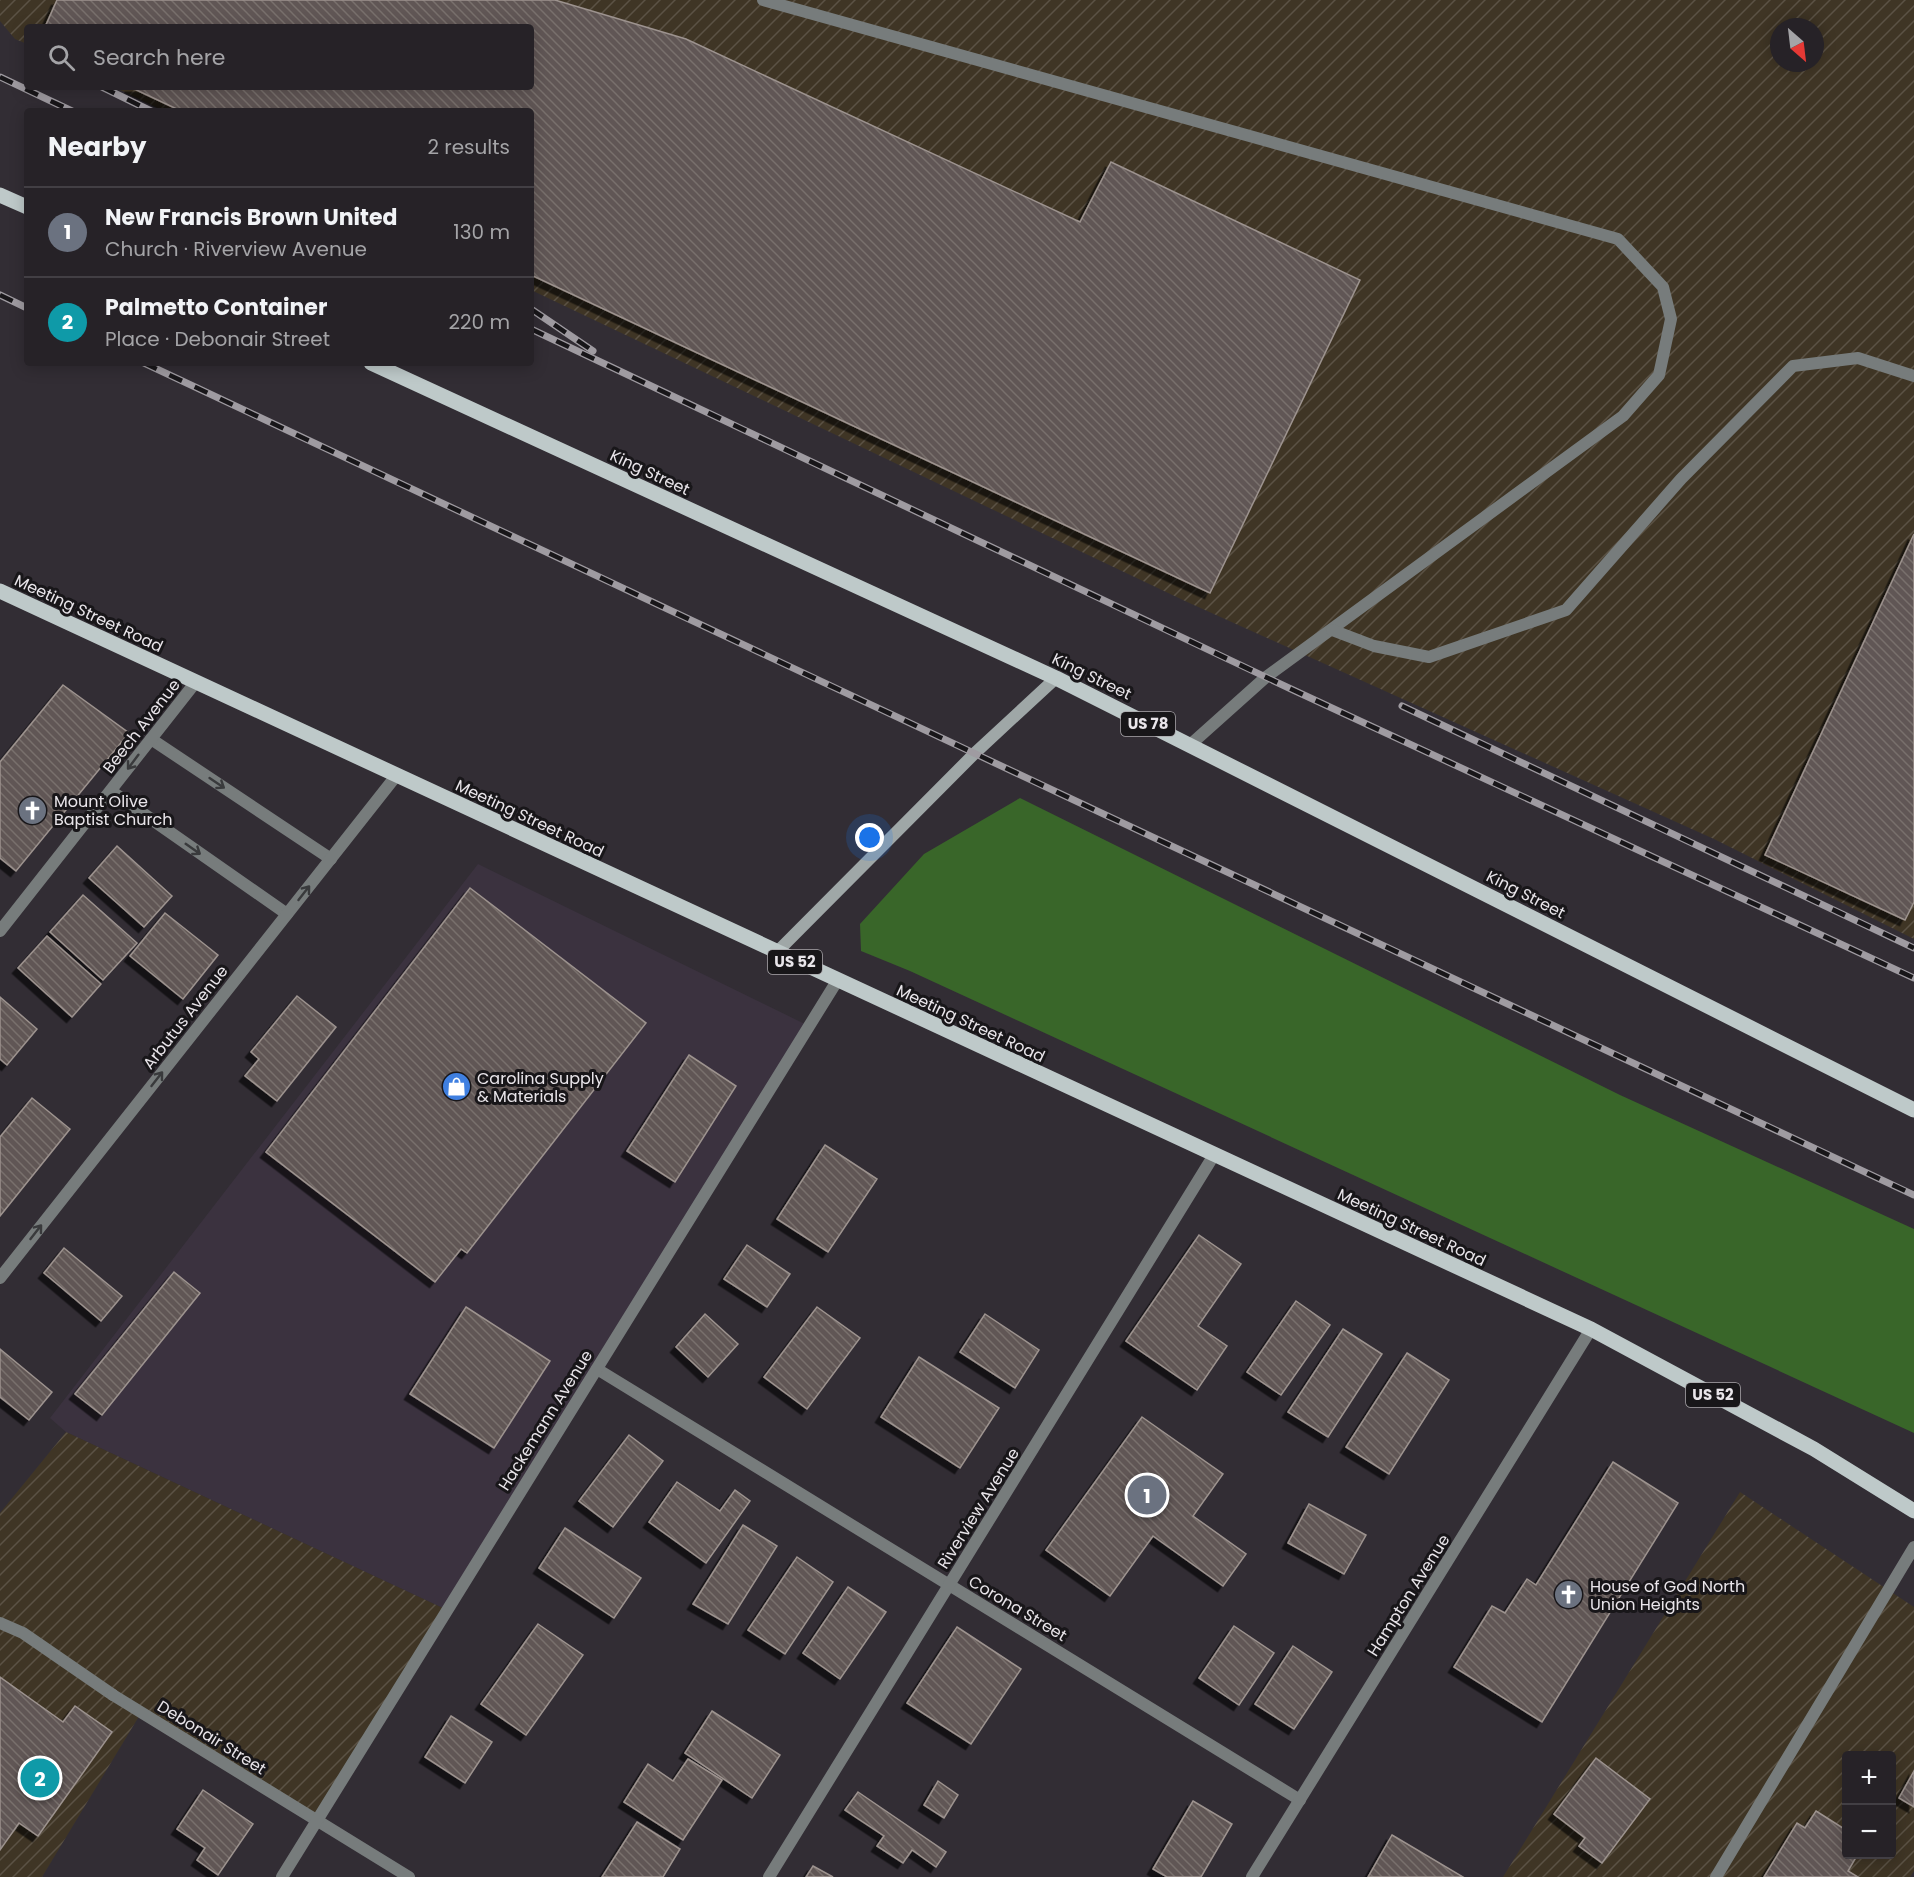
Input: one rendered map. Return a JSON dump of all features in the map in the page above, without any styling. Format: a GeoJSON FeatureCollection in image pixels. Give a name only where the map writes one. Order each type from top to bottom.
{"type":"FeatureCollection","features":[{"type":"Feature","properties":{"kind":"main road"},"geometry":{"type":"LineString","coordinates":[[0,195],[24,206]]}},
{"type":"Feature","properties":{"kind":"main road","name":"King Street"},"geometry":{"type":"LineString","coordinates":[[378,366],[1056,678],[1914,1110]]}},
{"type":"Feature","properties":{"kind":"main road","name":"Meeting Street Road"},"geometry":{"type":"LineString","coordinates":[[0,591],[776,953],[1591,1329],[1814,1449],[1914,1511]]}},
{"type":"Feature","properties":{"kind":"main road"},"geometry":{"type":"LineString","coordinates":[[776,953],[975,753],[1056,678]]}},
{"type":"Feature","properties":{"kind":"street"},"geometry":{"type":"LineString","coordinates":[[763,0],[1618,239],[1663,287],[1671,319],[1659,375],[1623,416],[1266,677],[1190,745]]}},
{"type":"Feature","properties":{"kind":"street"},"geometry":{"type":"LineString","coordinates":[[1332,630],[1374,646],[1429,657],[1566,610],[1682,479],[1793,366],[1858,358],[1914,376]]}},
{"type":"Feature","properties":{"kind":"street","name":"Beech Avenue"},"geometry":{"type":"LineString","coordinates":[[0,931],[195,683]]}},
{"type":"Feature","properties":{"kind":"street"},"geometry":{"type":"LineString","coordinates":[[151,739],[331,859]]}},
{"type":"Feature","properties":{"kind":"street","name":"Arbutus Avenue"},"geometry":{"type":"LineString","coordinates":[[0,1278],[396,776]]}},
{"type":"Feature","properties":{"kind":"street"},"geometry":{"type":"LineString","coordinates":[[111,791],[287,914]]}},
{"type":"Feature","properties":{"kind":"street","name":"Hackemann Avenue"},"geometry":{"type":"LineString","coordinates":[[282,1877],[837,981]]}},
{"type":"Feature","properties":{"kind":"street","name":"Riverview Avenue"},"geometry":{"type":"LineString","coordinates":[[769,1877],[1214,1155]]}},
{"type":"Feature","properties":{"kind":"street","name":"Hampton Avenue"},"geometry":{"type":"LineString","coordinates":[[1252,1877],[1591,1329]]}},
{"type":"Feature","properties":{"kind":"street","name":"Corona Street"},"geometry":{"type":"LineString","coordinates":[[597,1369],[1300,1800]]}},
{"type":"Feature","properties":{"kind":"street"},"geometry":{"type":"LineString","coordinates":[[1716,1877],[1914,1547]]}},
{"type":"Feature","properties":{"kind":"street","name":"Debonair Street"},"geometry":{"type":"LineString","coordinates":[[0,1623],[23,1633],[112,1695],[409,1877]]}},
{"type":"Feature","properties":{"kind":"shaded area"},"geometry":{"type":"Polygon","coordinates":[[[0,0],[1914,0],[1914,939],[1714,839],[1185,601],[534,291],[534,108],[158,108],[120,90],[534,90],[534,24],[24,24],[24,43],[15,39],[0,21],[0,0]]]}},
{"type":"Feature","properties":{"kind":"shaded area"},"geometry":{"type":"Polygon","coordinates":[[[478,864],[809,1026],[447,1610],[66,1432],[50,1418],[478,864]]]}},
{"type":"Feature","properties":{"kind":"shaded area"},"geometry":{"type":"Polygon","coordinates":[[[66,1432],[447,1610],[317,1820],[141,1713],[42,1877],[0,1877],[0,1513],[66,1432]]]}},
{"type":"Feature","properties":{"kind":"shaded area"},"geometry":{"type":"Polygon","coordinates":[[[1740,1492],[1914,1607],[1914,1871],[1910,1877],[1503,1877],[1740,1492]]]}},
{"type":"Feature","properties":{"kind":"green space"},"geometry":{"type":"Polygon","coordinates":[[[1020,798],[1620,1095],[1914,1229],[1914,1433],[910,971],[861,951],[860,924],[924,854],[1020,798]]]}},
{"type":"Feature","properties":{"kind":"building"},"geometry":{"type":"Polygon","coordinates":[[[57,0],[555,0],[686,39],[1080,222],[1111,162],[1360,280],[1210,593],[534,276],[534,108],[175,108],[136,90],[534,90],[534,24],[46,24],[57,0]]]}},
{"type":"Feature","properties":{"kind":"building"},"geometry":{"type":"Polygon","coordinates":[[[1914,534],[1914,902],[1905,920],[1765,855],[1914,534]]]}},
{"type":"Feature","properties":{"kind":"building","name":"Mount Olive Baptist Church"},"geometry":{"type":"Polygon","coordinates":[[[63,685],[129,733],[16,871],[0,858],[0,762],[63,685]]]}},
{"type":"Feature","properties":{"kind":"building"},"geometry":{"type":"Polygon","coordinates":[[[117,846],[172,896],[144,927],[89,878],[117,846]]]}},
{"type":"Feature","properties":{"kind":"building","name":"Carolina Supply & Materials"},"geometry":{"type":"Polygon","coordinates":[[[470,888],[646,1023],[467,1253],[461,1249],[435,1282],[266,1152],[470,888]]]}},
{"type":"Feature","properties":{"kind":"building"},"geometry":{"type":"Polygon","coordinates":[[[83,895],[137,943],[103,980],[50,932],[83,895]]]}},
{"type":"Feature","properties":{"kind":"building"},"geometry":{"type":"Polygon","coordinates":[[[165,913],[218,955],[183,999],[130,956],[165,913]]]}},
{"type":"Feature","properties":{"kind":"building"},"geometry":{"type":"Polygon","coordinates":[[[47,936],[101,984],[72,1017],[18,968],[47,936]]]}},
{"type":"Feature","properties":{"kind":"building"},"geometry":{"type":"Polygon","coordinates":[[[297,996],[336,1027],[277,1101],[245,1076],[259,1059],[251,1052],[297,996]]]}},
{"type":"Feature","properties":{"kind":"building"},"geometry":{"type":"Polygon","coordinates":[[[0,997],[37,1029],[7,1065],[0,1059],[0,997]]]}},
{"type":"Feature","properties":{"kind":"building"},"geometry":{"type":"Polygon","coordinates":[[[689,1055],[736,1086],[675,1182],[627,1151],[689,1055]]]}},
{"type":"Feature","properties":{"kind":"building"},"geometry":{"type":"Polygon","coordinates":[[[32,1098],[70,1129],[0,1216],[0,1137],[32,1098]]]}},
{"type":"Feature","properties":{"kind":"building"},"geometry":{"type":"Polygon","coordinates":[[[825,1145],[877,1179],[828,1252],[777,1219],[825,1145]]]}},
{"type":"Feature","properties":{"kind":"building"},"geometry":{"type":"Polygon","coordinates":[[[1199,1235],[1241,1264],[1198,1326],[1227,1346],[1197,1390],[1126,1341],[1199,1235]]]}},
{"type":"Feature","properties":{"kind":"building"},"geometry":{"type":"Polygon","coordinates":[[[747,1245],[790,1274],[767,1307],[724,1279],[747,1245]]]}},
{"type":"Feature","properties":{"kind":"building"},"geometry":{"type":"Polygon","coordinates":[[[64,1248],[122,1296],[101,1321],[44,1273],[64,1248]]]}},
{"type":"Feature","properties":{"kind":"building"},"geometry":{"type":"Polygon","coordinates":[[[174,1272],[200,1293],[102,1415],[75,1394],[174,1272]]]}},
{"type":"Feature","properties":{"kind":"building"},"geometry":{"type":"Polygon","coordinates":[[[1296,1301],[1330,1325],[1281,1395],[1247,1372],[1296,1301]]]}},
{"type":"Feature","properties":{"kind":"building"},"geometry":{"type":"Polygon","coordinates":[[[466,1307],[550,1361],[494,1448],[410,1394],[466,1307]]]}},
{"type":"Feature","properties":{"kind":"building"},"geometry":{"type":"Polygon","coordinates":[[[817,1307],[860,1338],[807,1409],[764,1377],[817,1307]]]}},
{"type":"Feature","properties":{"kind":"building"},"geometry":{"type":"Polygon","coordinates":[[[705,1314],[738,1344],[708,1377],[676,1347],[705,1314]]]}},
{"type":"Feature","properties":{"kind":"building"},"geometry":{"type":"Polygon","coordinates":[[[985,1314],[1039,1350],[1015,1388],[960,1352],[985,1314]]]}},
{"type":"Feature","properties":{"kind":"building"},"geometry":{"type":"Polygon","coordinates":[[[1343,1329],[1382,1354],[1328,1437],[1288,1412],[1343,1329]]]}},
{"type":"Feature","properties":{"kind":"building"},"geometry":{"type":"Polygon","coordinates":[[[0,1349],[52,1392],[29,1420],[0,1397],[0,1349]]]}},
{"type":"Feature","properties":{"kind":"building"},"geometry":{"type":"Polygon","coordinates":[[[1407,1353],[1449,1380],[1389,1474],[1346,1447],[1407,1353]]]}},
{"type":"Feature","properties":{"kind":"building"},"geometry":{"type":"Polygon","coordinates":[[[919,1357],[999,1408],[960,1468],[881,1417],[919,1357]]]}},
{"type":"Feature","properties":{"kind":"building"},"geometry":{"type":"Polygon","coordinates":[[[1142,1417],[1223,1474],[1193,1516],[1246,1554],[1223,1586],[1153,1536],[1110,1596],[1046,1550],[1142,1417]]]}},
{"type":"Feature","properties":{"kind":"building"},"geometry":{"type":"Polygon","coordinates":[[[629,1435],[663,1461],[613,1527],[579,1501],[629,1435]]]}},
{"type":"Feature","properties":{"kind":"building","name":"House of God North Union Heights"},"geometry":{"type":"Polygon","coordinates":[[[1613,1462],[1678,1503],[1542,1722],[1454,1667],[1492,1606],[1505,1613],[1527,1579],[1536,1585],[1613,1462]]]}},
{"type":"Feature","properties":{"kind":"building"},"geometry":{"type":"Polygon","coordinates":[[[677,1482],[720,1511],[735,1490],[750,1501],[706,1563],[649,1522],[677,1482]]]}},
{"type":"Feature","properties":{"kind":"building"},"geometry":{"type":"Polygon","coordinates":[[[1309,1504],[1366,1535],[1344,1574],[1288,1543],[1309,1504]]]}},
{"type":"Feature","properties":{"kind":"building"},"geometry":{"type":"Polygon","coordinates":[[[743,1525],[777,1546],[728,1624],[693,1604],[743,1525]]]}},
{"type":"Feature","properties":{"kind":"building"},"geometry":{"type":"Polygon","coordinates":[[[565,1528],[641,1578],[614,1618],[539,1568],[565,1528]]]}},
{"type":"Feature","properties":{"kind":"building"},"geometry":{"type":"Polygon","coordinates":[[[797,1557],[833,1582],[785,1654],[748,1630],[797,1557]]]}},
{"type":"Feature","properties":{"kind":"building"},"geometry":{"type":"Polygon","coordinates":[[[848,1587],[886,1612],[840,1679],[803,1653],[848,1587]]]}},
{"type":"Feature","properties":{"kind":"building"},"geometry":{"type":"Polygon","coordinates":[[[538,1624],[583,1655],[526,1735],[481,1704],[538,1624]]]}},
{"type":"Feature","properties":{"kind":"building"},"geometry":{"type":"Polygon","coordinates":[[[1234,1626],[1274,1653],[1239,1705],[1199,1678],[1234,1626]]]}},
{"type":"Feature","properties":{"kind":"building"},"geometry":{"type":"Polygon","coordinates":[[[957,1627],[1021,1669],[971,1744],[907,1703],[957,1627]]]}},
{"type":"Feature","properties":{"kind":"building"},"geometry":{"type":"Polygon","coordinates":[[[1293,1646],[1332,1672],[1294,1729],[1255,1704],[1293,1646]]]}},
{"type":"Feature","properties":{"kind":"building"},"geometry":{"type":"Polygon","coordinates":[[[0,1677],[63,1722],[75,1706],[112,1732],[38,1836],[19,1823],[0,1850],[0,1677]]]}},
{"type":"Feature","properties":{"kind":"building"},"geometry":{"type":"Polygon","coordinates":[[[712,1711],[780,1755],[752,1798],[685,1753],[712,1711]]]}},
{"type":"Feature","properties":{"kind":"building"},"geometry":{"type":"Polygon","coordinates":[[[451,1716],[492,1742],[465,1783],[425,1757],[451,1716]]]}},
{"type":"Feature","properties":{"kind":"building"},"geometry":{"type":"Polygon","coordinates":[[[1596,1758],[1650,1799],[1602,1863],[1579,1846],[1585,1838],[1554,1814],[1596,1758]]]}},
{"type":"Feature","properties":{"kind":"building"},"geometry":{"type":"Polygon","coordinates":[[[688,1759],[722,1780],[683,1840],[624,1802],[648,1764],[673,1781],[688,1759]]]}},
{"type":"Feature","properties":{"kind":"building"},"geometry":{"type":"Polygon","coordinates":[[[1914,1771],[1914,1807],[1899,1798],[1914,1771]]]}},
{"type":"Feature","properties":{"kind":"building"},"geometry":{"type":"Polygon","coordinates":[[[938,1781],[958,1795],[944,1818],[924,1805],[938,1781]]]}},
{"type":"Feature","properties":{"kind":"building"},"geometry":{"type":"Polygon","coordinates":[[[203,1790],[253,1824],[218,1875],[197,1860],[205,1848],[177,1829],[203,1790]]]}},
{"type":"Feature","properties":{"kind":"building"},"geometry":{"type":"Polygon","coordinates":[[[858,1792],[946,1852],[936,1867],[912,1850],[903,1863],[877,1846],[884,1836],[845,1810],[858,1792]]]}},
{"type":"Feature","properties":{"kind":"building"},"geometry":{"type":"Polygon","coordinates":[[[1193,1801],[1232,1824],[1201,1877],[1167,1877],[1153,1869],[1193,1801]]]}},
{"type":"Feature","properties":{"kind":"building"},"geometry":{"type":"Polygon","coordinates":[[[1816,1811],[1842,1827],[1842,1859],[1855,1859],[1848,1871],[1858,1877],[1764,1877],[1797,1823],[1805,1828],[1816,1811]]]}},
{"type":"Feature","properties":{"kind":"building"},"geometry":{"type":"Polygon","coordinates":[[[637,1822],[680,1849],[663,1877],[602,1877],[637,1822]]]}},
{"type":"Feature","properties":{"kind":"building"},"geometry":{"type":"Polygon","coordinates":[[[1392,1835],[1463,1877],[1368,1877],[1392,1835]]]}},
{"type":"Feature","properties":{"kind":"building"},"geometry":{"type":"Polygon","coordinates":[[[813,1866],[833,1877],[806,1877],[813,1866]]]}},
{"type":"Feature","properties":{"kind":"railway"},"geometry":{"type":"LineString","coordinates":[[0,77],[24,88]]}},
{"type":"Feature","properties":{"kind":"railway"},"geometry":{"type":"LineString","coordinates":[[28,90],[66,108]]}},
{"type":"Feature","properties":{"kind":"railway"},"geometry":{"type":"LineString","coordinates":[[108,90],[145,108]]}},
{"type":"Feature","properties":{"kind":"railway"},"geometry":{"type":"LineString","coordinates":[[0,295],[24,307]]}},
{"type":"Feature","properties":{"kind":"railway"},"geometry":{"type":"LineString","coordinates":[[534,311],[593,351]]}},
{"type":"Feature","properties":{"kind":"railway"},"geometry":{"type":"LineString","coordinates":[[534,330],[1291,689],[1914,978]]}},
{"type":"Feature","properties":{"kind":"railway"},"geometry":{"type":"LineString","coordinates":[[150,366],[1914,1195]]}},
{"type":"Feature","properties":{"kind":"railway"},"geometry":{"type":"LineString","coordinates":[[1402,706],[1914,948]]}},
{"type":"Feature","properties":{"kind":"place","name":"Mount Olive Baptist Church"},"geometry":{"type":"Point","coordinates":[33,810]}},
{"type":"Feature","properties":{"kind":"place","name":"Carolina Supply & Materials"},"geometry":{"type":"Point","coordinates":[456,1087]}},
{"type":"Feature","properties":{"kind":"place","name":"New Francis Brown United"},"geometry":{"type":"Point","coordinates":[1147,1495]}},
{"type":"Feature","properties":{"kind":"place","name":"House of God North Union Heights"},"geometry":{"type":"Point","coordinates":[1569,1595]}},
{"type":"Feature","properties":{"kind":"place","name":"Palmetto Container"},"geometry":{"type":"Point","coordinates":[40,1778]}}]}
